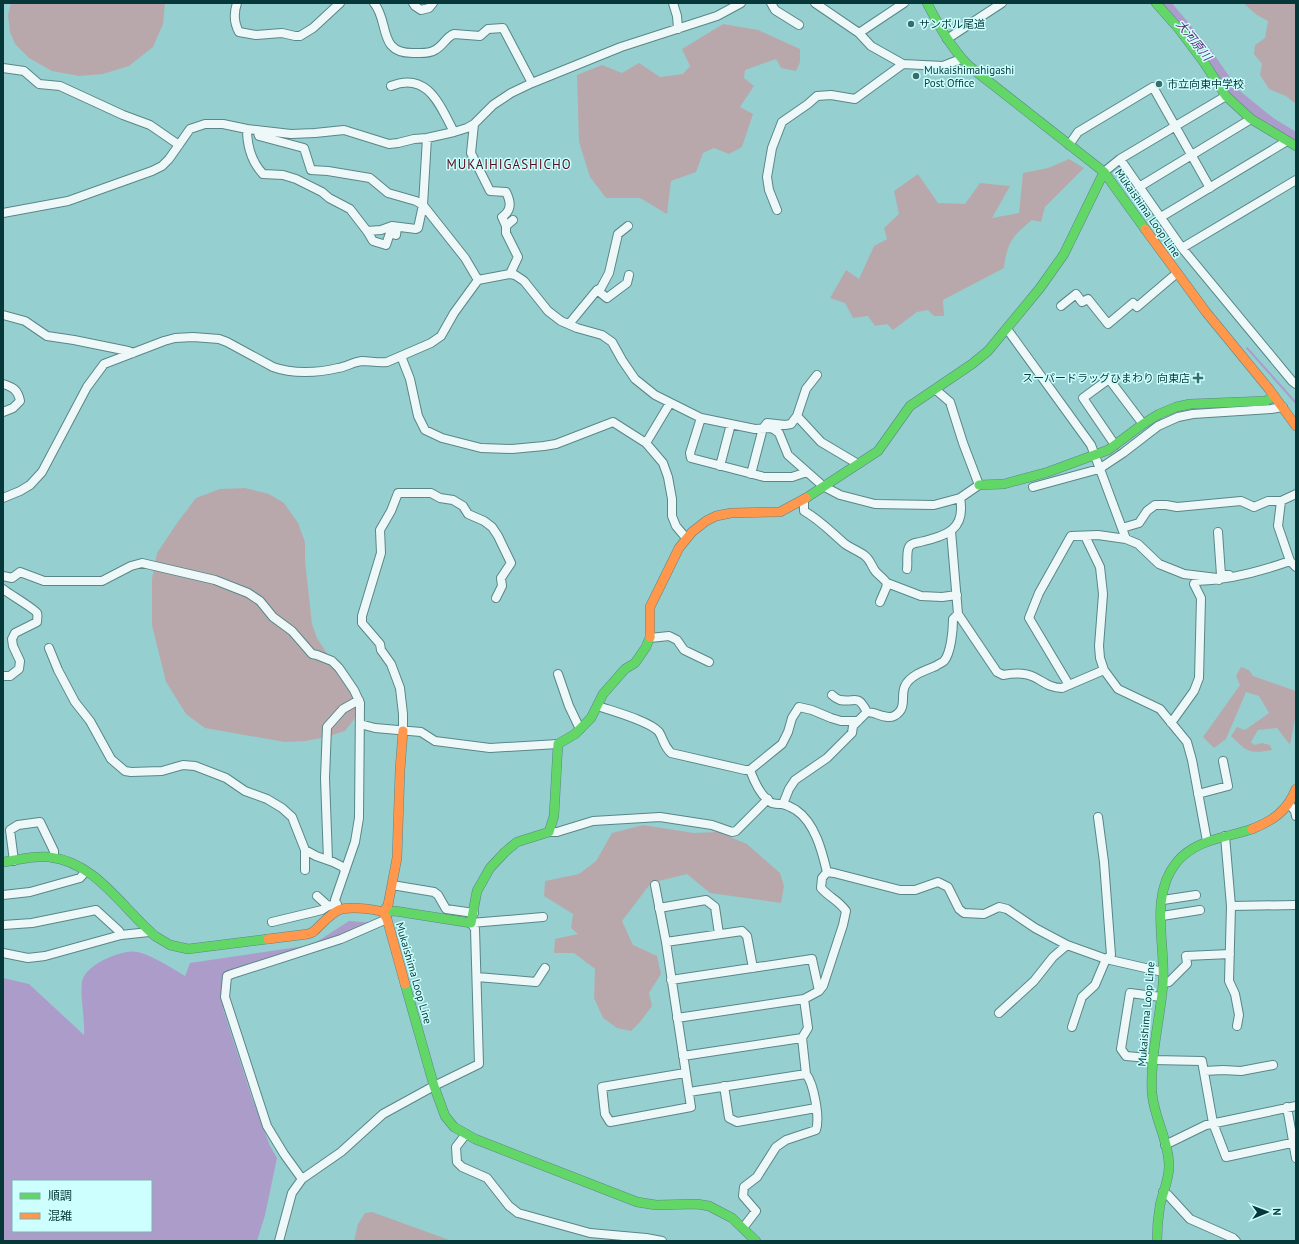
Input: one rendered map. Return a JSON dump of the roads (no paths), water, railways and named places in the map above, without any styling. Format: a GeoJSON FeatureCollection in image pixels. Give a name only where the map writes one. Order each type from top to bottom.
{"type":"FeatureCollection","features":[{"type":"Feature","properties":{"kind":"main road","name":"Mukaishima Loop Line"},"geometry":{"type":"LineString","coordinates":[[927,3],[947,39],[961,59],[1104,172],[1114,183],[1177,274],[1220,330],[1283,407],[1296,426]]}},
{"type":"Feature","properties":{"kind":"main road"},"geometry":{"type":"LineString","coordinates":[[1156,3],[1179,29],[1203,61],[1226,96],[1251,119],[1287,142],[1296,146]]}},
{"type":"Feature","properties":{"kind":"main road"},"geometry":{"type":"LineString","coordinates":[[385,916],[395,911],[471,923],[477,891],[490,868],[517,842],[549,832],[554,816],[558,744],[575,734],[591,718],[603,694],[626,669],[635,663],[646,647],[650,638],[650,607],[679,548],[686,538],[706,521],[716,516],[730,513],[780,512],[804,499],[878,451],[902,415],[910,406],[936,390],[988,351],[1007,329],[1040,288],[1064,254],[1104,172]]}},
{"type":"Feature","properties":{"kind":"main road"},"geometry":{"type":"LineString","coordinates":[[980,485],[1004,484],[1048,472],[1108,450],[1143,424],[1159,414],[1176,407],[1190,404],[1266,401],[1274,396]]}},
{"type":"Feature","properties":{"kind":"main road"},"geometry":{"type":"LineString","coordinates":[[385,916],[397,858],[403,731]]}},
{"type":"Feature","properties":{"kind":"main road","name":"Mukaishima Loop Line"},"geometry":{"type":"LineString","coordinates":[[1157,1241],[1159,1211],[1169,1166],[1168,1155],[1152,1095],[1152,1060],[1163,983],[1162,900],[1165,886],[1178,861],[1192,849],[1207,841],[1264,824],[1289,804],[1296,789]]}},
{"type":"Feature","properties":{"kind":"main road"},"geometry":{"type":"LineString","coordinates":[[3,862],[48,857],[66,861],[98,879],[149,932],[166,944],[188,949],[308,934],[313,932],[338,907]]}},
{"type":"Feature","properties":{"kind":"main road","name":"Mukaishima Loop Line"},"geometry":{"type":"LineString","coordinates":[[338,907],[377,910],[385,916],[434,1086],[445,1116],[454,1127],[466,1134],[519,1157],[637,1202],[656,1205],[697,1204],[709,1206],[732,1218],[756,1241]]}},
{"type":"Feature","properties":{"kind":"street"},"geometry":{"type":"LineString","coordinates":[[238,3],[235,11],[236,26],[239,32],[256,34],[282,33],[294,36],[300,36],[313,28],[340,3]]}},
{"type":"Feature","properties":{"kind":"street"},"geometry":{"type":"LineString","coordinates":[[374,3],[379,9],[388,41],[400,52],[426,53],[436,50],[451,35],[454,34],[480,36],[488,28],[503,28],[532,83]]}},
{"type":"Feature","properties":{"kind":"street"},"geometry":{"type":"LineString","coordinates":[[413,3],[421,10],[429,8],[433,3]]}},
{"type":"Feature","properties":{"kind":"street"},"geometry":{"type":"LineString","coordinates":[[673,3],[677,16],[678,29]]}},
{"type":"Feature","properties":{"kind":"street"},"geometry":{"type":"LineString","coordinates":[[3,213],[68,201],[152,171],[162,166],[170,159],[190,129],[205,124],[223,124],[247,129],[299,134],[344,130],[389,144],[398,144],[414,139],[427,138],[454,132],[474,124],[493,105],[511,93],[532,83],[622,47],[717,16],[741,3]]}},
{"type":"Feature","properties":{"kind":"street"},"geometry":{"type":"LineString","coordinates":[[771,3],[775,10],[799,25]]}},
{"type":"Feature","properties":{"kind":"street"},"geometry":{"type":"LineString","coordinates":[[816,3],[859,33],[871,46],[903,64],[943,66],[961,59]]}},
{"type":"Feature","properties":{"kind":"street"},"geometry":{"type":"LineString","coordinates":[[859,33],[904,3]]}},
{"type":"Feature","properties":{"kind":"street"},"geometry":{"type":"LineString","coordinates":[[947,39],[1002,3]]}},
{"type":"Feature","properties":{"kind":"street"},"geometry":{"type":"LineString","coordinates":[[777,210],[769,190],[767,177],[772,148],[782,122],[817,96],[831,95],[854,99],[903,64]]}},
{"type":"Feature","properties":{"kind":"street"},"geometry":{"type":"LineString","coordinates":[[3,68],[24,71],[39,84],[60,86],[123,115],[150,125],[179,145]]}},
{"type":"Feature","properties":{"kind":"street"},"geometry":{"type":"LineString","coordinates":[[391,86],[401,82],[410,82],[419,84],[428,90],[437,99],[454,132]]}},
{"type":"Feature","properties":{"kind":"street"},"geometry":{"type":"LineString","coordinates":[[1069,145],[1078,132],[1153,87],[1174,127],[1192,155],[1210,188]]}},
{"type":"Feature","properties":{"kind":"street"},"geometry":{"type":"LineString","coordinates":[[1104,172],[1120,159],[1226,96]]}},
{"type":"Feature","properties":{"kind":"street"},"geometry":{"type":"LineString","coordinates":[[1139,187],[1251,119]]}},
{"type":"Feature","properties":{"kind":"street"},"geometry":{"type":"LineString","coordinates":[[474,124],[471,153],[476,164],[490,191],[506,192],[510,199],[510,206],[507,214],[502,217],[506,226],[506,232],[518,257],[510,274]]}},
{"type":"Feature","properties":{"kind":"street"},"geometry":{"type":"LineString","coordinates":[[247,129],[247,142],[250,152],[256,167],[262,174],[283,175],[322,192],[329,198],[350,209],[368,231],[373,241],[386,245],[390,233],[396,235],[397,227]]}},
{"type":"Feature","properties":{"kind":"street"},"geometry":{"type":"LineString","coordinates":[[257,130],[259,136],[304,148],[311,170],[328,171],[370,178],[388,193],[416,201],[423,205],[464,258],[478,280]]}},
{"type":"Feature","properties":{"kind":"street"},"geometry":{"type":"LineString","coordinates":[[368,231],[381,230],[392,226],[418,228],[423,205],[427,138]]}},
{"type":"Feature","properties":{"kind":"street"},"geometry":{"type":"LineString","coordinates":[[1161,217],[1287,142]]}},
{"type":"Feature","properties":{"kind":"street"},"geometry":{"type":"LineString","coordinates":[[1120,159],[1182,248],[1296,384]]}},
{"type":"Feature","properties":{"kind":"street"},"geometry":{"type":"LineString","coordinates":[[1182,248],[1296,180]]}},
{"type":"Feature","properties":{"kind":"street"},"geometry":{"type":"LineString","coordinates":[[506,226],[513,220]]}},
{"type":"Feature","properties":{"kind":"street"},"geometry":{"type":"LineString","coordinates":[[569,324],[597,290],[601,288],[608,273],[618,234],[628,226]]}},
{"type":"Feature","properties":{"kind":"street"},"geometry":{"type":"LineString","coordinates":[[3,498],[30,485],[42,472],[87,387],[104,364],[164,341],[189,336],[219,339],[280,370],[301,372],[324,371],[362,361],[382,362],[432,343],[441,336],[454,313],[478,280],[510,274],[515,275],[524,281],[548,311],[561,321],[602,335],[612,342],[635,379],[655,395],[701,418],[755,429],[770,428],[779,433],[788,456],[823,486],[840,495],[875,504],[934,505],[960,498],[980,485],[963,443],[950,402],[936,390]]}},
{"type":"Feature","properties":{"kind":"street"},"geometry":{"type":"LineString","coordinates":[[1061,306],[1076,294],[1082,302],[1088,299],[1108,324],[1134,303],[1137,307],[1177,274]]}},
{"type":"Feature","properties":{"kind":"street"},"geometry":{"type":"LineString","coordinates":[[597,290],[607,298],[627,283],[629,275]]}},
{"type":"Feature","properties":{"kind":"street"},"geometry":{"type":"LineString","coordinates":[[3,315],[25,321],[47,336],[74,340],[133,353]]}},
{"type":"Feature","properties":{"kind":"street"},"geometry":{"type":"LineString","coordinates":[[1007,329],[1091,445],[1126,539]]}},
{"type":"Feature","properties":{"kind":"street"},"geometry":{"type":"LineString","coordinates":[[401,356],[410,379],[418,416],[425,430],[442,438],[481,448],[512,449],[556,444],[613,422],[646,443],[663,463],[668,477],[672,499],[672,516],[676,526],[686,538]]}},
{"type":"Feature","properties":{"kind":"street"},"geometry":{"type":"LineString","coordinates":[[750,474],[763,428],[767,423],[785,425],[791,424],[797,416],[806,389],[817,375]]}},
{"type":"Feature","properties":{"kind":"street"},"geometry":{"type":"LineString","coordinates":[[1115,445],[1083,398],[1109,379],[1143,424]]}},
{"type":"Feature","properties":{"kind":"street"},"geometry":{"type":"LineString","coordinates":[[3,384],[12,387],[19,392],[20,401],[13,408],[3,412]]}},
{"type":"Feature","properties":{"kind":"street"},"geometry":{"type":"LineString","coordinates":[[646,443],[670,403]]}},
{"type":"Feature","properties":{"kind":"street"},"geometry":{"type":"LineString","coordinates":[[1033,487],[1100,469],[1158,426],[1178,417],[1193,414],[1283,407]]}},
{"type":"Feature","properties":{"kind":"street"},"geometry":{"type":"LineString","coordinates":[[797,416],[822,442],[858,464]]}},
{"type":"Feature","properties":{"kind":"street"},"geometry":{"type":"LineString","coordinates":[[701,418],[690,453],[691,458],[764,477],[792,477],[807,472]]}},
{"type":"Feature","properties":{"kind":"street"},"geometry":{"type":"LineString","coordinates":[[720,466],[731,424]]}},
{"type":"Feature","properties":{"kind":"street"},"geometry":{"type":"LineString","coordinates":[[403,731],[400,688],[391,664],[381,650],[380,644],[362,623],[362,616],[381,554],[380,530],[391,511],[398,493],[431,493],[440,498],[452,500],[463,506],[468,514],[484,521],[492,527],[511,563],[501,578],[502,586],[496,598]]}},
{"type":"Feature","properties":{"kind":"street"},"geometry":{"type":"LineString","coordinates":[[1122,528],[1139,523],[1147,511],[1155,505],[1177,507],[1242,501],[1254,507],[1268,501],[1281,500],[1296,494]]}},
{"type":"Feature","properties":{"kind":"street"},"geometry":{"type":"LineString","coordinates":[[907,569],[908,548],[911,545],[930,540],[951,531],[958,525],[961,519],[960,498]]}},
{"type":"Feature","properties":{"kind":"street"},"geometry":{"type":"LineString","coordinates":[[804,499],[804,512],[817,519],[846,544],[870,560],[876,572],[884,578],[887,583],[921,596],[942,597],[957,595]]}},
{"type":"Feature","properties":{"kind":"street"},"geometry":{"type":"LineString","coordinates":[[1171,723],[1194,691],[1199,678],[1201,598],[1194,584],[1196,581],[1219,580],[1250,572],[1293,564],[1278,526],[1281,500]]}},
{"type":"Feature","properties":{"kind":"street"},"geometry":{"type":"LineString","coordinates":[[951,531],[958,614],[997,672],[1003,675],[1013,673],[1032,676],[1047,685],[1055,688],[1062,688],[1104,670]]}},
{"type":"Feature","properties":{"kind":"street"},"geometry":{"type":"LineString","coordinates":[[1218,532],[1220,575],[1233,575],[1234,577]]}},
{"type":"Feature","properties":{"kind":"street"},"geometry":{"type":"LineString","coordinates":[[1069,685],[1029,618],[1039,593],[1071,536],[1098,535],[1126,539],[1138,544],[1159,564],[1184,574],[1217,578],[1219,580]]}},
{"type":"Feature","properties":{"kind":"street"},"geometry":{"type":"LineString","coordinates":[[1085,536],[1100,567],[1104,594],[1099,646],[1100,658],[1104,670],[1118,689],[1160,710],[1187,742],[1192,760],[1207,841]]}},
{"type":"Feature","properties":{"kind":"street"},"geometry":{"type":"LineString","coordinates":[[3,576],[12,578],[20,572],[44,581],[102,581],[130,566],[142,564],[215,580],[248,593],[260,601],[273,616],[292,631],[312,654],[332,661],[339,668],[359,700],[359,818],[355,842],[335,900],[338,907],[328,906],[317,896]]}},
{"type":"Feature","properties":{"kind":"street"},"geometry":{"type":"LineString","coordinates":[[880,602],[887,583]]}},
{"type":"Feature","properties":{"kind":"street"},"geometry":{"type":"LineString","coordinates":[[3,589],[37,611],[38,617],[37,622],[16,633],[12,639],[12,646],[20,661],[19,669],[10,676],[3,676]]}},
{"type":"Feature","properties":{"kind":"street"},"geometry":{"type":"LineString","coordinates":[[783,804],[789,789],[796,780],[827,758],[852,733],[853,726],[867,712],[874,712],[888,717],[895,715],[902,708],[905,685],[914,676],[944,662],[952,632],[953,619],[958,614]]}},
{"type":"Feature","properties":{"kind":"street"},"geometry":{"type":"LineString","coordinates":[[650,638],[669,636],[677,640],[684,650],[709,662]]}},
{"type":"Feature","properties":{"kind":"street"},"geometry":{"type":"LineString","coordinates":[[49,648],[58,670],[75,702],[90,721],[111,759],[125,770],[131,772],[162,771],[183,765],[195,766],[226,778],[245,791],[267,799],[282,808],[292,817],[305,850],[305,870]]}},
{"type":"Feature","properties":{"kind":"street"},"geometry":{"type":"LineString","coordinates":[[558,674],[569,706],[580,729]]}},
{"type":"Feature","properties":{"kind":"street"},"geometry":{"type":"LineString","coordinates":[[832,695],[840,700],[858,700],[867,712]]}},
{"type":"Feature","properties":{"kind":"street"},"geometry":{"type":"LineString","coordinates":[[328,860],[324,778],[327,727],[343,709],[359,700]]}},
{"type":"Feature","properties":{"kind":"street"},"geometry":{"type":"LineString","coordinates":[[598,706],[637,718],[658,731],[665,747],[671,753],[745,770],[750,770],[782,744],[788,732],[792,718],[799,707],[812,710],[841,721],[858,721]]}},
{"type":"Feature","properties":{"kind":"street"},"geometry":{"type":"LineString","coordinates":[[360,724],[375,728],[421,732],[435,741],[490,748],[558,744]]}},
{"type":"Feature","properties":{"kind":"street"},"geometry":{"type":"LineString","coordinates":[[1198,794],[1228,786],[1223,761]]}},
{"type":"Feature","properties":{"kind":"street"},"geometry":{"type":"LineString","coordinates":[[750,770],[756,786],[768,799],[773,803],[783,804],[797,811],[807,821],[816,837],[827,872]]}},
{"type":"Feature","properties":{"kind":"street"},"geometry":{"type":"LineString","coordinates":[[549,832],[557,832],[593,821],[660,817],[712,825],[732,832],[736,831],[768,799]]}},
{"type":"Feature","properties":{"kind":"street"},"geometry":{"type":"LineString","coordinates":[[1289,804],[1295,811],[1296,816]]}},
{"type":"Feature","properties":{"kind":"street"},"geometry":{"type":"LineString","coordinates":[[1072,1027],[1082,997],[1095,985],[1106,959],[1111,955],[1104,862],[1098,818]]}},
{"type":"Feature","properties":{"kind":"street"},"geometry":{"type":"LineString","coordinates":[[14,861],[10,830],[18,825],[40,822],[54,851],[54,858]]}},
{"type":"Feature","properties":{"kind":"street"},"geometry":{"type":"LineString","coordinates":[[1225,836],[1231,906],[1229,981],[1236,994],[1239,1015],[1237,1026]]}},
{"type":"Feature","properties":{"kind":"street"},"geometry":{"type":"LineString","coordinates":[[305,850],[343,867],[345,871]]}},
{"type":"Feature","properties":{"kind":"street"},"geometry":{"type":"LineString","coordinates":[[3,894],[30,892],[80,878],[86,871]]}},
{"type":"Feature","properties":{"kind":"street"},"geometry":{"type":"LineString","coordinates":[[827,872],[900,890],[915,890],[938,882],[948,887],[959,909],[964,913],[984,914],[999,907],[1008,909],[1035,928],[1066,945],[1106,959],[1163,972]]}},
{"type":"Feature","properties":{"kind":"street"},"geometry":{"type":"LineString","coordinates":[[676,1018],[804,999],[819,991],[823,986],[843,925],[846,911],[840,903],[821,888],[822,878],[827,872]]}},
{"type":"Feature","properties":{"kind":"street"},"geometry":{"type":"LineString","coordinates":[[392,885],[434,892],[438,895],[446,909],[474,913]]}},
{"type":"Feature","properties":{"kind":"street"},"geometry":{"type":"LineString","coordinates":[[655,885],[666,942],[676,1018],[686,1073],[691,1108],[610,1122],[605,1114],[602,1087],[686,1073]]}},
{"type":"Feature","properties":{"kind":"street"},"geometry":{"type":"LineString","coordinates":[[1162,900],[1196,895]]}},
{"type":"Feature","properties":{"kind":"street"},"geometry":{"type":"LineString","coordinates":[[659,908],[706,900],[715,907],[719,934]]}},
{"type":"Feature","properties":{"kind":"street"},"geometry":{"type":"LineString","coordinates":[[1231,906],[1296,905]]}},
{"type":"Feature","properties":{"kind":"street"},"geometry":{"type":"LineString","coordinates":[[272,922],[322,910],[328,906]]}},
{"type":"Feature","properties":{"kind":"street"},"geometry":{"type":"LineString","coordinates":[[3,925],[32,924],[96,910],[119,931],[121,935]]}},
{"type":"Feature","properties":{"kind":"street"},"geometry":{"type":"LineString","coordinates":[[1162,916],[1200,910]]}},
{"type":"Feature","properties":{"kind":"street"},"geometry":{"type":"LineString","coordinates":[[302,1179],[284,1154],[267,1126],[226,997],[227,976],[347,937],[385,916]]}},
{"type":"Feature","properties":{"kind":"street"},"geometry":{"type":"LineString","coordinates":[[279,1241],[292,1193],[302,1179],[341,1152],[383,1114],[434,1086],[479,1064],[475,929],[471,923],[543,917]]}},
{"type":"Feature","properties":{"kind":"street"},"geometry":{"type":"LineString","coordinates":[[666,942],[742,931],[748,936],[753,968]]}},
{"type":"Feature","properties":{"kind":"street"},"geometry":{"type":"LineString","coordinates":[[3,953],[28,958],[45,956],[121,935],[149,932]]}},
{"type":"Feature","properties":{"kind":"street"},"geometry":{"type":"LineString","coordinates":[[999,1013],[1034,981],[1053,957],[1066,945]]}},
{"type":"Feature","properties":{"kind":"street"},"geometry":{"type":"LineString","coordinates":[[1163,983],[1169,982],[1187,964],[1186,956],[1230,954]]}},
{"type":"Feature","properties":{"kind":"street"},"geometry":{"type":"LineString","coordinates":[[671,980],[812,959],[819,991]]}},
{"type":"Feature","properties":{"kind":"street"},"geometry":{"type":"LineString","coordinates":[[477,977],[536,982],[545,968]]}},
{"type":"Feature","properties":{"kind":"street"},"geometry":{"type":"LineString","coordinates":[[1161,997],[1130,993],[1121,1049],[1126,1056],[1148,1058],[1152,1060],[1202,1061],[1213,1123],[1226,1157],[1295,1142]]}},
{"type":"Feature","properties":{"kind":"street"},"geometry":{"type":"LineString","coordinates":[[743,1228],[756,1211],[744,1196],[744,1187],[757,1177],[776,1147],[786,1140],[816,1130],[818,1123],[811,1080],[806,1074],[802,1038],[808,1028],[804,999]]}},
{"type":"Feature","properties":{"kind":"street"},"geometry":{"type":"LineString","coordinates":[[683,1056],[802,1038]]}},
{"type":"Feature","properties":{"kind":"street"},"geometry":{"type":"LineString","coordinates":[[1204,1071],[1241,1071],[1273,1065]]}},
{"type":"Feature","properties":{"kind":"street"},"geometry":{"type":"LineString","coordinates":[[689,1092],[806,1074]]}},
{"type":"Feature","properties":{"kind":"street"},"geometry":{"type":"LineString","coordinates":[[724,1086],[729,1118],[737,1122],[816,1108]]}},
{"type":"Feature","properties":{"kind":"street"},"geometry":{"type":"LineString","coordinates":[[1165,1145],[1206,1125],[1296,1106]]}},
{"type":"Feature","properties":{"kind":"street"},"geometry":{"type":"LineString","coordinates":[[1287,1107],[1295,1142],[1296,1158]]}},
{"type":"Feature","properties":{"kind":"street"},"geometry":{"type":"LineString","coordinates":[[466,1134],[456,1147],[457,1162],[462,1168],[487,1178],[509,1206],[518,1213],[590,1233],[646,1238],[662,1241]]}},
{"type":"Feature","properties":{"kind":"street"},"geometry":{"type":"LineString","coordinates":[[1163,1192],[1168,1195],[1190,1219],[1233,1238],[1236,1241]]}},
{"type":"Feature","properties":{"kind":"waterway","name":"大河原川"},"geometry":{"type":"LineString","coordinates":[[1164,3],[1205,52],[1234,94],[1270,123],[1296,139]]}},
{"type":"Feature","properties":{"kind":"waterway"},"geometry":{"type":"LineString","coordinates":[[1247,348],[1296,403]]}},
{"type":"Feature","properties":{"kind":"place","name":"サンボル尾道"},"geometry":{"type":"Point","coordinates":[911,24]}},
{"type":"Feature","properties":{"kind":"place","name":"Mukaishimahigashi Post Office"},"geometry":{"type":"Point","coordinates":[916,76]}},
{"type":"Feature","properties":{"kind":"place","name":"市立向東中学校"},"geometry":{"type":"Point","coordinates":[1159,84]}},
{"type":"Feature","properties":{"kind":"place","name":"スーパードラッグひまわり 向東店"},"geometry":{"type":"Point","coordinates":[1198,378]}},
{"type":"Feature","properties":{"kind":"district","name":"MUKAIHIGASHICHO"},"geometry":{"type":"Point","coordinates":[509,164]}}]}
